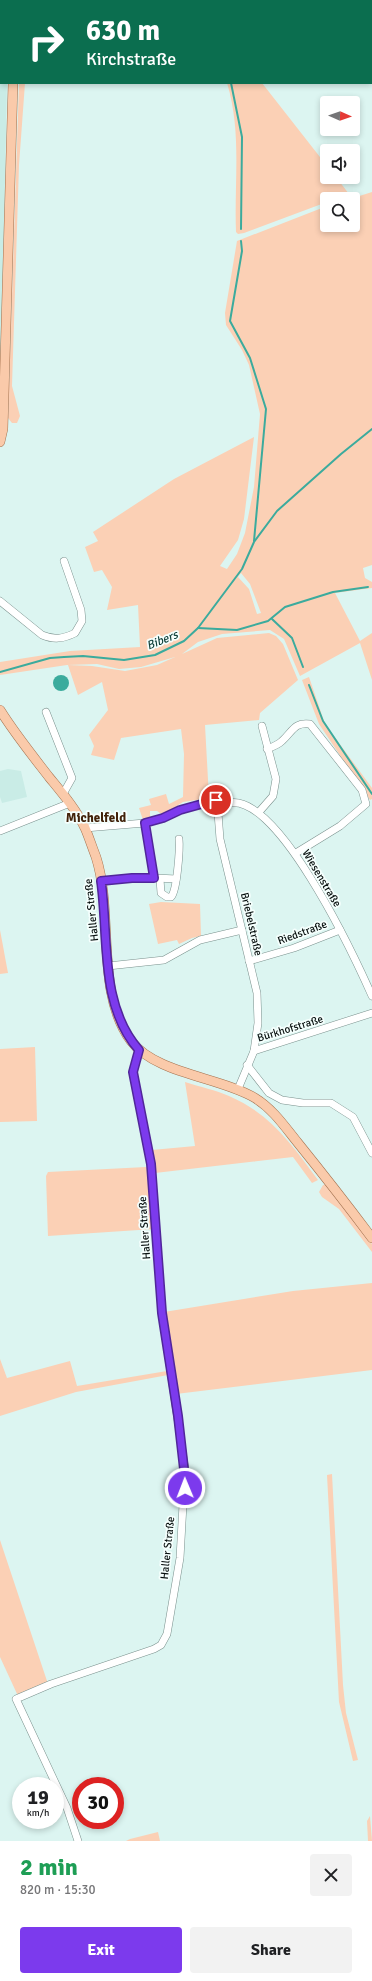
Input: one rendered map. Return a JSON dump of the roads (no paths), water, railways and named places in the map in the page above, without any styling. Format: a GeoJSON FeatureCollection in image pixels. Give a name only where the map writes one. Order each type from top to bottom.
{"type":"FeatureCollection","features":[{"type":"Feature","properties":{"kind":"main road"},"geometry":{"type":"LineString","coordinates":[[0,442],[3,429],[13,84]]}},
{"type":"Feature","properties":{"kind":"main road","name":"Haller Straße"},"geometry":{"type":"LineString","coordinates":[[0,710],[17,736],[70,803],[85,828],[96,858],[101,881],[108,966],[116,1008],[126,1033],[139,1050],[152,1060],[238,1089],[255,1098],[277,1116],[372,1238]]}},
{"type":"Feature","properties":{"kind":"street"},"geometry":{"type":"LineString","coordinates":[[0,601],[33,628],[49,638],[58,639],[75,633],[82,621],[81,610],[64,561]]}},
{"type":"Feature","properties":{"kind":"street"},"geometry":{"type":"LineString","coordinates":[[46,712],[72,778],[63,794]]}},
{"type":"Feature","properties":{"kind":"street"},"geometry":{"type":"LineString","coordinates":[[267,749],[281,743],[294,728],[302,723],[310,724],[350,773],[364,795],[366,804],[353,816],[296,853]]}},
{"type":"Feature","properties":{"kind":"street"},"geometry":{"type":"LineString","coordinates":[[259,812],[272,796],[276,779],[262,726]]}},
{"type":"Feature","properties":{"kind":"street","name":"Wiesenstraße"},"geometry":{"type":"LineString","coordinates":[[85,828],[145,823],[163,818],[180,810],[216,800],[224,805],[230,802],[244,804],[259,812],[296,853],[340,930],[372,996]]}},
{"type":"Feature","properties":{"kind":"street"},"geometry":{"type":"LineString","coordinates":[[0,831],[70,803]]}},
{"type":"Feature","properties":{"kind":"street","name":"Briebelstraße"},"geometry":{"type":"LineString","coordinates":[[224,805],[218,813],[218,826],[248,961],[257,993],[258,1023],[254,1051]]}},
{"type":"Feature","properties":{"kind":"street"},"geometry":{"type":"LineString","coordinates":[[145,823],[161,893],[167,897],[172,897],[174,895],[181,854],[179,839]]}},
{"type":"Feature","properties":{"kind":"street"},"geometry":{"type":"LineString","coordinates":[[101,881],[132,878],[176,879]]}},
{"type":"Feature","properties":{"kind":"street"},"geometry":{"type":"LineString","coordinates":[[108,966],[164,960],[200,940],[242,930]]}},
{"type":"Feature","properties":{"kind":"street","name":"Riedstraße"},"geometry":{"type":"LineString","coordinates":[[248,961],[294,948],[340,930]]}},
{"type":"Feature","properties":{"kind":"street","name":"Bürkhofstraße"},"geometry":{"type":"LineString","coordinates":[[238,1089],[254,1051],[372,1013]]}},
{"type":"Feature","properties":{"kind":"street","name":"Haller Straße"},"geometry":{"type":"LineString","coordinates":[[78,1841],[67,1808],[16,1699],[51,1684],[154,1649],[161,1645],[167,1634],[180,1558],[184,1469],[162,1313],[151,1164],[133,1072],[139,1050]]}},
{"type":"Feature","properties":{"kind":"street"},"geometry":{"type":"LineString","coordinates":[[247,1065],[269,1093],[282,1100],[303,1103],[331,1103],[353,1117],[372,1153]]}},
{"type":"Feature","properties":{"kind":"waterway"},"geometry":{"type":"LineString","coordinates":[[231,84],[242,137],[241,229]]}},
{"type":"Feature","properties":{"kind":"waterway"},"geometry":{"type":"LineString","coordinates":[[241,241],[242,251],[230,321],[250,358],[266,409],[254,541]]}},
{"type":"Feature","properties":{"kind":"waterway"},"geometry":{"type":"LineString","coordinates":[[0,672],[50,658],[83,656],[124,660],[155,655],[184,641],[198,628],[242,569],[254,542],[277,511],[341,454],[372,429]]}},
{"type":"Feature","properties":{"kind":"waterway","name":"Bibers"},"geometry":{"type":"LineString","coordinates":[[198,628],[237,630],[268,621],[285,607],[333,592],[368,587]]}},
{"type":"Feature","properties":{"kind":"waterway"},"geometry":{"type":"LineString","coordinates":[[272,619],[292,638],[303,667]]}},
{"type":"Feature","properties":{"kind":"waterway"},"geometry":{"type":"LineString","coordinates":[[309,685],[323,721],[372,794]]}},
{"type":"Feature","properties":{"kind":"district","name":"Michelfeld"},"geometry":{"type":"Point","coordinates":[96,817]}}]}
